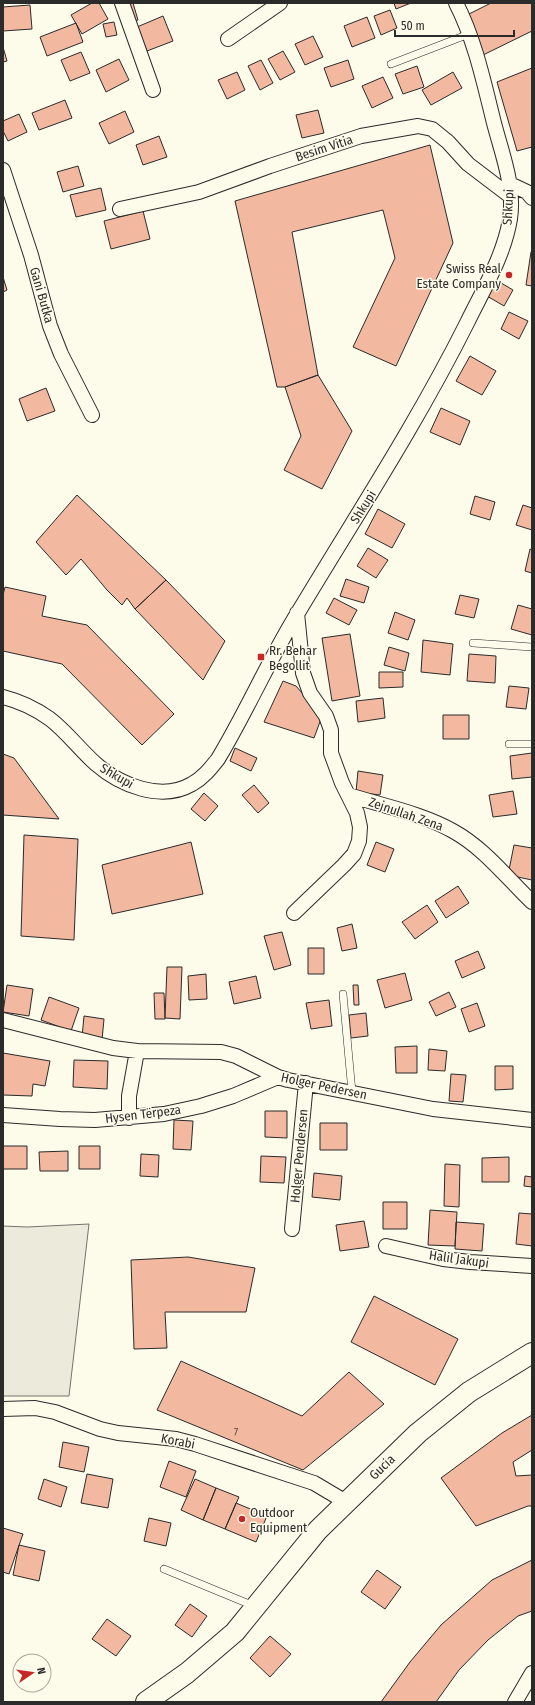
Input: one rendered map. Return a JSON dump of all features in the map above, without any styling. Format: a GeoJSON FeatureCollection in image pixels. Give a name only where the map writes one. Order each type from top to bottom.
{"type":"FeatureCollection","features":[{"type":"Feature","properties":{"kind":"street"},"geometry":{"type":"LineString","coordinates":[[122,3],[153,90]]}},
{"type":"Feature","properties":{"kind":"street"},"geometry":{"type":"LineString","coordinates":[[228,39],[280,3]]}},
{"type":"Feature","properties":{"kind":"street","name":"Shkupi"},"geometry":{"type":"LineString","coordinates":[[3,697],[29,706],[50,719],[96,764],[115,778],[135,788],[156,792],[174,790],[191,785],[206,774],[218,760],[297,613],[378,483],[452,354],[498,258],[506,237],[510,216],[510,190],[486,91],[469,34],[456,3]]}},
{"type":"Feature","properties":{"kind":"street","name":"Besim Vitia"},"geometry":{"type":"LineString","coordinates":[[120,209],[200,192],[270,166],[361,136],[418,126],[432,129],[448,142],[468,164],[510,190],[527,192],[532,198]]}},
{"type":"Feature","properties":{"kind":"street","name":"Gani Butka"},"geometry":{"type":"LineString","coordinates":[[3,170],[29,248],[50,326],[61,354],[92,415]]}},
{"type":"Feature","properties":{"kind":"street","name":"Zejnullah Zena"},"geometry":{"type":"LineString","coordinates":[[294,913],[354,854],[359,841],[360,827],[357,812],[342,783],[331,753],[331,730],[326,716],[310,693],[303,673],[297,613]]}},
{"type":"Feature","properties":{"kind":"street","name":"Zejnullah Zena"},"geometry":{"type":"LineString","coordinates":[[349,795],[427,818],[454,831],[486,855],[532,902]]}},
{"type":"Feature","properties":{"kind":"street","name":"Holger Pedersen"},"geometry":{"type":"LineString","coordinates":[[3,1020],[93,1044],[137,1051],[221,1052],[236,1056],[278,1077],[433,1109],[532,1120]]}},
{"type":"Feature","properties":{"kind":"street"},"geometry":{"type":"LineString","coordinates":[[129,1118],[129,1096],[137,1051]]}},
{"type":"Feature","properties":{"kind":"street","name":"Hysen Tërpeza"},"geometry":{"type":"LineString","coordinates":[[3,1114],[60,1120],[129,1118],[164,1114],[201,1106],[233,1096],[278,1077]]}},
{"type":"Feature","properties":{"kind":"street","name":"Holger Pendersen"},"geometry":{"type":"LineString","coordinates":[[292,1229],[306,1083]]}},
{"type":"Feature","properties":{"kind":"street","name":"Halil Jakupi"},"geometry":{"type":"LineString","coordinates":[[386,1246],[443,1259],[532,1266]]}},
{"type":"Feature","properties":{"kind":"street","name":"Gucia"},"geometry":{"type":"LineString","coordinates":[[146,1702],[212,1653],[235,1632],[318,1530],[418,1433],[469,1392],[532,1353]]}},
{"type":"Feature","properties":{"kind":"street","name":"Korabi"},"geometry":{"type":"LineString","coordinates":[[3,1408],[34,1408],[55,1412],[100,1429],[118,1433],[176,1439],[195,1444],[314,1483],[346,1502]]}},
{"type":"Feature","properties":{"kind":"street"},"geometry":{"type":"LineString","coordinates":[[515,1702],[532,1673]]}},
{"type":"Feature","properties":{"kind":"lane"},"geometry":{"type":"LineString","coordinates":[[391,64],[469,34]]}},
{"type":"Feature","properties":{"kind":"lane"},"geometry":{"type":"LineString","coordinates":[[472,643],[532,647]]}},
{"type":"Feature","properties":{"kind":"lane"},"geometry":{"type":"LineString","coordinates":[[510,744],[532,744]]}},
{"type":"Feature","properties":{"kind":"lane"},"geometry":{"type":"LineString","coordinates":[[343,994],[352,1092]]}},
{"type":"Feature","properties":{"kind":"lane"},"geometry":{"type":"LineString","coordinates":[[164,1569],[256,1607]]}},
{"type":"Feature","properties":{"kind":"shaded area"},"geometry":{"type":"Polygon","coordinates":[[[89,1224],[69,1396],[3,1396],[3,1226],[27,1227],[89,1224]]]}},
{"type":"Feature","properties":{"kind":"building"},"geometry":{"type":"Polygon","coordinates":[[[92,3],[99,3],[108,19],[82,34],[71,15],[92,3]]]}},
{"type":"Feature","properties":{"kind":"building"},"geometry":{"type":"Polygon","coordinates":[[[133,3],[138,20],[131,22],[126,4],[133,3]]]}},
{"type":"Feature","properties":{"kind":"building"},"geometry":{"type":"Polygon","coordinates":[[[394,3],[411,3],[396,9],[394,3]]]}},
{"type":"Feature","properties":{"kind":"building"},"geometry":{"type":"Polygon","coordinates":[[[491,3],[532,3],[532,31],[483,55],[469,14],[491,3]]]}},
{"type":"Feature","properties":{"kind":"building"},"geometry":{"type":"Polygon","coordinates":[[[30,5],[32,29],[3,31],[3,7],[30,5]]]}},
{"type":"Feature","properties":{"kind":"building"},"geometry":{"type":"Polygon","coordinates":[[[390,10],[397,28],[381,35],[374,16],[390,10]]]}},
{"type":"Feature","properties":{"kind":"building"},"geometry":{"type":"Polygon","coordinates":[[[163,16],[173,41],[147,51],[137,27],[163,16]]]}},
{"type":"Feature","properties":{"kind":"building"},"geometry":{"type":"Polygon","coordinates":[[[367,17],[375,38],[352,47],[344,26],[367,17]]]}},
{"type":"Feature","properties":{"kind":"building"},"geometry":{"type":"Polygon","coordinates":[[[114,22],[117,35],[106,37],[103,24],[114,22]]]}},
{"type":"Feature","properties":{"kind":"building"},"geometry":{"type":"Polygon","coordinates":[[[76,23],[83,42],[47,56],[40,37],[76,23]]]}},
{"type":"Feature","properties":{"kind":"building"},"geometry":{"type":"Polygon","coordinates":[[[313,36],[323,57],[305,65],[295,44],[313,36]]]}},
{"type":"Feature","properties":{"kind":"building"},"geometry":{"type":"Polygon","coordinates":[[[3,47],[7,61],[3,62],[3,47]]]}},
{"type":"Feature","properties":{"kind":"building"},"geometry":{"type":"Polygon","coordinates":[[[283,51],[295,72],[280,80],[268,59],[283,51]]]}},
{"type":"Feature","properties":{"kind":"building"},"geometry":{"type":"Polygon","coordinates":[[[81,52],[90,73],[70,81],[61,60],[81,52]]]}},
{"type":"Feature","properties":{"kind":"building"},"geometry":{"type":"Polygon","coordinates":[[[119,59],[129,80],[106,92],[96,70],[119,59]]]}},
{"type":"Feature","properties":{"kind":"building"},"geometry":{"type":"Polygon","coordinates":[[[261,60],[273,83],[260,90],[248,66],[261,60]]]}},
{"type":"Feature","properties":{"kind":"building"},"geometry":{"type":"Polygon","coordinates":[[[348,60],[354,79],[331,87],[324,68],[348,60]]]}},
{"type":"Feature","properties":{"kind":"building"},"geometry":{"type":"Polygon","coordinates":[[[417,66],[424,87],[403,94],[395,74],[417,66]]]}},
{"type":"Feature","properties":{"kind":"building"},"geometry":{"type":"Polygon","coordinates":[[[532,68],[532,147],[517,151],[497,82],[532,68]]]}},
{"type":"Feature","properties":{"kind":"building"},"geometry":{"type":"Polygon","coordinates":[[[237,72],[245,90],[227,99],[218,80],[237,72]]]}},
{"type":"Feature","properties":{"kind":"building"},"geometry":{"type":"Polygon","coordinates":[[[453,72],[462,88],[431,105],[422,90],[453,72]]]}},
{"type":"Feature","properties":{"kind":"building"},"geometry":{"type":"Polygon","coordinates":[[[383,77],[393,98],[372,108],[362,86],[383,77]]]}},
{"type":"Feature","properties":{"kind":"building"},"geometry":{"type":"Polygon","coordinates":[[[65,100],[72,118],[39,130],[32,113],[65,100]]]}},
{"type":"Feature","properties":{"kind":"building"},"geometry":{"type":"Polygon","coordinates":[[[318,110],[324,133],[302,138],[296,115],[318,110]]]}},
{"type":"Feature","properties":{"kind":"building"},"geometry":{"type":"Polygon","coordinates":[[[125,111],[134,132],[109,144],[99,123],[125,111]]]}},
{"type":"Feature","properties":{"kind":"building"},"geometry":{"type":"Polygon","coordinates":[[[19,114],[27,132],[8,141],[3,131],[3,121],[19,114]]]}},
{"type":"Feature","properties":{"kind":"building"},"geometry":{"type":"Polygon","coordinates":[[[159,136],[167,157],[143,165],[136,145],[159,136]]]}},
{"type":"Feature","properties":{"kind":"building"},"geometry":{"type":"Polygon","coordinates":[[[430,145],[453,243],[396,366],[353,347],[395,258],[383,210],[292,232],[318,375],[285,387],[277,387],[235,201],[430,145]]]}},
{"type":"Feature","properties":{"kind":"building"},"geometry":{"type":"Polygon","coordinates":[[[78,166],[84,186],[63,192],[57,172],[78,166]]]}},
{"type":"Feature","properties":{"kind":"building"},"geometry":{"type":"Polygon","coordinates":[[[101,188],[106,210],[76,217],[70,195],[101,188]]]}},
{"type":"Feature","properties":{"kind":"building"},"geometry":{"type":"Polygon","coordinates":[[[143,211],[150,239],[111,249],[104,221],[143,211]]]}},
{"type":"Feature","properties":{"kind":"building"},"geometry":{"type":"Polygon","coordinates":[[[532,252],[532,286],[526,285],[532,252]]]}},
{"type":"Feature","properties":{"kind":"building"},"geometry":{"type":"Polygon","coordinates":[[[3,277],[7,290],[3,292],[3,277]]]}},
{"type":"Feature","properties":{"kind":"building"},"geometry":{"type":"Polygon","coordinates":[[[496,280],[513,290],[504,306],[487,296],[496,280]]]}},
{"type":"Feature","properties":{"kind":"building"},"geometry":{"type":"Polygon","coordinates":[[[509,312],[528,321],[519,339],[501,329],[509,312]]]}},
{"type":"Feature","properties":{"kind":"building"},"geometry":{"type":"Polygon","coordinates":[[[470,356],[496,371],[482,395],[456,381],[470,356]]]}},
{"type":"Feature","properties":{"kind":"building"},"geometry":{"type":"Polygon","coordinates":[[[318,375],[352,431],[322,489],[284,470],[301,436],[285,387],[318,375]]]}},
{"type":"Feature","properties":{"kind":"building"},"geometry":{"type":"Polygon","coordinates":[[[46,388],[55,411],[27,421],[19,399],[46,388]]]}},
{"type":"Feature","properties":{"kind":"building"},"geometry":{"type":"Polygon","coordinates":[[[441,408],[470,421],[460,445],[430,432],[441,408]]]}},
{"type":"Feature","properties":{"kind":"building"},"geometry":{"type":"Polygon","coordinates":[[[77,495],[166,580],[135,609],[127,598],[122,605],[107,590],[81,559],[66,575],[36,542],[77,495]]]}},
{"type":"Feature","properties":{"kind":"building"},"geometry":{"type":"Polygon","coordinates":[[[475,496],[495,502],[490,520],[470,514],[475,496]]]}},
{"type":"Feature","properties":{"kind":"building"},"geometry":{"type":"Polygon","coordinates":[[[523,505],[532,508],[532,530],[516,525],[523,505]]]}},
{"type":"Feature","properties":{"kind":"building"},"geometry":{"type":"Polygon","coordinates":[[[378,509],[405,524],[392,548],[365,534],[378,509]]]}},
{"type":"Feature","properties":{"kind":"building"},"geometry":{"type":"Polygon","coordinates":[[[368,548],[388,560],[376,578],[357,566],[368,548]]]}},
{"type":"Feature","properties":{"kind":"building"},"geometry":{"type":"Polygon","coordinates":[[[530,549],[532,550],[532,573],[525,571],[530,549]]]}},
{"type":"Feature","properties":{"kind":"building"},"geometry":{"type":"Polygon","coordinates":[[[346,579],[369,587],[364,603],[340,596],[346,579]]]}},
{"type":"Feature","properties":{"kind":"building"},"geometry":{"type":"Polygon","coordinates":[[[166,580],[225,641],[203,680],[135,609],[166,580]]]}},
{"type":"Feature","properties":{"kind":"building"},"geometry":{"type":"Polygon","coordinates":[[[5,587],[46,596],[42,616],[87,625],[174,714],[142,745],[62,664],[3,651],[3,595],[5,587]]]}},
{"type":"Feature","properties":{"kind":"building"},"geometry":{"type":"Polygon","coordinates":[[[460,595],[479,599],[474,618],[455,614],[460,595]]]}},
{"type":"Feature","properties":{"kind":"building"},"geometry":{"type":"Polygon","coordinates":[[[334,598],[357,610],[349,625],[326,613],[334,598]]]}},
{"type":"Feature","properties":{"kind":"building"},"geometry":{"type":"Polygon","coordinates":[[[518,605],[532,609],[532,635],[511,629],[518,605]]]}},
{"type":"Feature","properties":{"kind":"building"},"geometry":{"type":"Polygon","coordinates":[[[395,612],[415,620],[408,640],[388,633],[395,612]]]}},
{"type":"Feature","properties":{"kind":"building"},"geometry":{"type":"Polygon","coordinates":[[[350,634],[360,696],[332,701],[322,638],[350,634]]]}},
{"type":"Feature","properties":{"kind":"building"},"geometry":{"type":"Polygon","coordinates":[[[423,640],[453,644],[450,675],[421,672],[423,640]]]}},
{"type":"Feature","properties":{"kind":"building"},"geometry":{"type":"Polygon","coordinates":[[[389,647],[409,653],[405,671],[384,665],[389,647]]]}},
{"type":"Feature","properties":{"kind":"building"},"geometry":{"type":"Polygon","coordinates":[[[469,654],[496,656],[495,683],[467,681],[469,654]]]}},
{"type":"Feature","properties":{"kind":"building"},"geometry":{"type":"Polygon","coordinates":[[[379,672],[403,672],[403,687],[379,688],[379,672]]]}},
{"type":"Feature","properties":{"kind":"building"},"geometry":{"type":"Polygon","coordinates":[[[283,681],[296,686],[310,702],[321,719],[314,738],[264,722],[283,681]]]}},
{"type":"Feature","properties":{"kind":"building"},"geometry":{"type":"Polygon","coordinates":[[[509,686],[529,688],[526,709],[506,707],[509,686]]]}},
{"type":"Feature","properties":{"kind":"building"},"geometry":{"type":"Polygon","coordinates":[[[383,698],[385,718],[358,722],[356,701],[383,698]]]}},
{"type":"Feature","properties":{"kind":"building"},"geometry":{"type":"Polygon","coordinates":[[[443,715],[469,715],[469,739],[443,739],[443,715]]]}},
{"type":"Feature","properties":{"kind":"building"},"geometry":{"type":"Polygon","coordinates":[[[235,748],[257,758],[251,771],[230,761],[235,748]]]}},
{"type":"Feature","properties":{"kind":"building"},"geometry":{"type":"Polygon","coordinates":[[[532,753],[532,777],[512,779],[510,756],[532,753]]]}},
{"type":"Feature","properties":{"kind":"building"},"geometry":{"type":"Polygon","coordinates":[[[3,754],[14,758],[59,819],[3,815],[3,754]]]}},
{"type":"Feature","properties":{"kind":"building"},"geometry":{"type":"Polygon","coordinates":[[[358,771],[383,775],[380,795],[356,792],[358,771]]]}},
{"type":"Feature","properties":{"kind":"building"},"geometry":{"type":"Polygon","coordinates":[[[254,785],[269,803],[258,813],[242,795],[254,785]]]}},
{"type":"Feature","properties":{"kind":"building"},"geometry":{"type":"Polygon","coordinates":[[[513,791],[517,814],[493,817],[489,795],[513,791]]]}},
{"type":"Feature","properties":{"kind":"building"},"geometry":{"type":"Polygon","coordinates":[[[204,793],[218,806],[205,821],[191,809],[204,793]]]}},
{"type":"Feature","properties":{"kind":"building"},"geometry":{"type":"Polygon","coordinates":[[[24,835],[78,839],[74,940],[21,936],[24,835]]]}},
{"type":"Feature","properties":{"kind":"building"},"geometry":{"type":"Polygon","coordinates":[[[191,842],[203,894],[112,914],[102,865],[191,842]]]}},
{"type":"Feature","properties":{"kind":"building"},"geometry":{"type":"Polygon","coordinates":[[[376,842],[394,849],[385,872],[367,865],[376,842]]]}},
{"type":"Feature","properties":{"kind":"building"},"geometry":{"type":"Polygon","coordinates":[[[514,845],[532,848],[532,880],[508,875],[514,845]]]}},
{"type":"Feature","properties":{"kind":"building"},"geometry":{"type":"Polygon","coordinates":[[[458,886],[469,903],[446,918],[435,901],[458,886]]]}},
{"type":"Feature","properties":{"kind":"building"},"geometry":{"type":"Polygon","coordinates":[[[427,905],[438,922],[415,939],[402,922],[427,905]]]}},
{"type":"Feature","properties":{"kind":"building"},"geometry":{"type":"Polygon","coordinates":[[[352,924],[357,948],[342,951],[337,928],[352,924]]]}},
{"type":"Feature","properties":{"kind":"building"},"geometry":{"type":"Polygon","coordinates":[[[282,932],[291,965],[274,970],[264,936],[282,932]]]}},
{"type":"Feature","properties":{"kind":"building"},"geometry":{"type":"Polygon","coordinates":[[[308,948],[324,948],[324,974],[308,974],[308,948]]]}},
{"type":"Feature","properties":{"kind":"building"},"geometry":{"type":"Polygon","coordinates":[[[478,951],[485,968],[462,978],[455,961],[478,951]]]}},
{"type":"Feature","properties":{"kind":"building"},"geometry":{"type":"Polygon","coordinates":[[[167,967],[182,967],[180,1019],[165,1018],[167,967]]]}},
{"type":"Feature","properties":{"kind":"building"},"geometry":{"type":"Polygon","coordinates":[[[405,973],[412,1000],[385,1008],[377,980],[405,973]]]}},
{"type":"Feature","properties":{"kind":"building"},"geometry":{"type":"Polygon","coordinates":[[[206,974],[207,999],[189,1000],[188,976],[206,974]]]}},
{"type":"Feature","properties":{"kind":"building"},"geometry":{"type":"Polygon","coordinates":[[[256,976],[261,998],[234,1004],[229,982],[256,976]]]}},
{"type":"Feature","properties":{"kind":"building"},"geometry":{"type":"Polygon","coordinates":[[[7,985],[33,989],[29,1016],[3,1012],[7,985]]]}},
{"type":"Feature","properties":{"kind":"building"},"geometry":{"type":"Polygon","coordinates":[[[353,985],[358,985],[359,1005],[354,1005],[353,985]]]}},
{"type":"Feature","properties":{"kind":"building"},"geometry":{"type":"Polygon","coordinates":[[[449,992],[456,1007],[436,1016],[429,1002],[449,992]]]}},
{"type":"Feature","properties":{"kind":"building"},"geometry":{"type":"Polygon","coordinates":[[[154,993],[164,993],[165,1019],[155,1019],[154,993]]]}},
{"type":"Feature","properties":{"kind":"building"},"geometry":{"type":"Polygon","coordinates":[[[49,997],[79,1008],[71,1031],[41,1020],[49,997]]]}},
{"type":"Feature","properties":{"kind":"building"},"geometry":{"type":"Polygon","coordinates":[[[329,1000],[332,1026],[311,1029],[306,1003],[329,1000]]]}},
{"type":"Feature","properties":{"kind":"building"},"geometry":{"type":"Polygon","coordinates":[[[477,1003],[485,1026],[469,1032],[461,1009],[477,1003]]]}},
{"type":"Feature","properties":{"kind":"building"},"geometry":{"type":"Polygon","coordinates":[[[366,1013],[368,1036],[351,1038],[349,1015],[366,1013]]]}},
{"type":"Feature","properties":{"kind":"building"},"geometry":{"type":"Polygon","coordinates":[[[84,1016],[104,1019],[102,1040],[82,1037],[84,1016]]]}},
{"type":"Feature","properties":{"kind":"building"},"geometry":{"type":"Polygon","coordinates":[[[417,1046],[417,1073],[396,1073],[395,1047],[417,1046]]]}},
{"type":"Feature","properties":{"kind":"building"},"geometry":{"type":"Polygon","coordinates":[[[429,1049],[447,1051],[445,1071],[428,1070],[429,1049]]]}},
{"type":"Feature","properties":{"kind":"building"},"geometry":{"type":"Polygon","coordinates":[[[3,1053],[50,1061],[45,1086],[33,1084],[32,1096],[3,1095],[3,1053]]]}},
{"type":"Feature","properties":{"kind":"building"},"geometry":{"type":"Polygon","coordinates":[[[74,1060],[108,1061],[107,1089],[73,1087],[74,1060]]]}},
{"type":"Feature","properties":{"kind":"building"},"geometry":{"type":"Polygon","coordinates":[[[495,1066],[513,1066],[513,1089],[495,1090],[495,1066]]]}},
{"type":"Feature","properties":{"kind":"building"},"geometry":{"type":"Polygon","coordinates":[[[451,1074],[466,1075],[463,1102],[449,1101],[451,1074]]]}},
{"type":"Feature","properties":{"kind":"building"},"geometry":{"type":"Polygon","coordinates":[[[265,1111],[287,1111],[287,1138],[265,1137],[265,1111]]]}},
{"type":"Feature","properties":{"kind":"building"},"geometry":{"type":"Polygon","coordinates":[[[174,1120],[193,1121],[191,1150],[173,1149],[174,1120]]]}},
{"type":"Feature","properties":{"kind":"building"},"geometry":{"type":"Polygon","coordinates":[[[320,1123],[347,1123],[347,1150],[320,1150],[320,1123]]]}},
{"type":"Feature","properties":{"kind":"building"},"geometry":{"type":"Polygon","coordinates":[[[3,1146],[27,1146],[27,1169],[3,1169],[3,1146]]]}},
{"type":"Feature","properties":{"kind":"building"},"geometry":{"type":"Polygon","coordinates":[[[79,1146],[100,1146],[100,1169],[79,1169],[79,1146]]]}},
{"type":"Feature","properties":{"kind":"building"},"geometry":{"type":"Polygon","coordinates":[[[68,1151],[68,1171],[40,1171],[39,1152],[68,1151]]]}},
{"type":"Feature","properties":{"kind":"building"},"geometry":{"type":"Polygon","coordinates":[[[141,1154],[159,1155],[158,1177],[140,1176],[141,1154]]]}},
{"type":"Feature","properties":{"kind":"building"},"geometry":{"type":"Polygon","coordinates":[[[261,1156],[286,1157],[284,1183],[260,1182],[261,1156]]]}},
{"type":"Feature","properties":{"kind":"building"},"geometry":{"type":"Polygon","coordinates":[[[509,1157],[509,1182],[482,1182],[482,1158],[509,1157]]]}},
{"type":"Feature","properties":{"kind":"building"},"geometry":{"type":"Polygon","coordinates":[[[445,1164],[460,1165],[459,1207],[444,1206],[445,1164]]]}},
{"type":"Feature","properties":{"kind":"building"},"geometry":{"type":"Polygon","coordinates":[[[314,1173],[342,1176],[340,1200],[312,1197],[314,1173]]]}},
{"type":"Feature","properties":{"kind":"building"},"geometry":{"type":"Polygon","coordinates":[[[525,1176],[532,1177],[532,1187],[524,1186],[525,1176]]]}},
{"type":"Feature","properties":{"kind":"building"},"geometry":{"type":"Polygon","coordinates":[[[383,1202],[407,1202],[407,1229],[383,1229],[383,1202]]]}},
{"type":"Feature","properties":{"kind":"building"},"geometry":{"type":"Polygon","coordinates":[[[430,1210],[457,1212],[455,1246],[428,1245],[430,1210]]]}},
{"type":"Feature","properties":{"kind":"building"},"geometry":{"type":"Polygon","coordinates":[[[519,1213],[532,1214],[532,1246],[516,1244],[519,1213]]]}},
{"type":"Feature","properties":{"kind":"building"},"geometry":{"type":"Polygon","coordinates":[[[364,1221],[369,1247],[340,1251],[336,1225],[364,1221]]]}},
{"type":"Feature","properties":{"kind":"building"},"geometry":{"type":"Polygon","coordinates":[[[456,1222],[484,1224],[482,1251],[455,1249],[456,1222]]]}},
{"type":"Feature","properties":{"kind":"building"},"geometry":{"type":"Polygon","coordinates":[[[188,1257],[255,1268],[246,1312],[165,1312],[167,1348],[134,1349],[131,1260],[188,1257]]]}},
{"type":"Feature","properties":{"kind":"building"},"geometry":{"type":"Polygon","coordinates":[[[374,1296],[458,1339],[435,1385],[351,1342],[374,1296]]]}},
{"type":"Feature","properties":{"kind":"building"},"geometry":{"type":"Polygon","coordinates":[[[181,1361],[302,1416],[349,1372],[384,1404],[303,1470],[157,1410],[181,1361]]]}},
{"type":"Feature","properties":{"kind":"building"},"geometry":{"type":"Polygon","coordinates":[[[532,1415],[532,1450],[513,1462],[516,1476],[532,1475],[532,1506],[528,1506],[476,1526],[441,1478],[502,1433],[532,1415]]]}},
{"type":"Feature","properties":{"kind":"building"},"geometry":{"type":"Polygon","coordinates":[[[63,1442],[89,1447],[84,1472],[59,1467],[63,1442]]]}},
{"type":"Feature","properties":{"kind":"building"},"geometry":{"type":"Polygon","coordinates":[[[169,1461],[196,1471],[186,1497],[160,1487],[169,1461]]]}},
{"type":"Feature","properties":{"kind":"building"},"geometry":{"type":"Polygon","coordinates":[[[87,1474],[113,1479],[108,1508],[81,1503],[87,1474]]]}},
{"type":"Feature","properties":{"kind":"building"},"geometry":{"type":"Polygon","coordinates":[[[44,1479],[67,1487],[61,1507],[38,1499],[44,1479]]]}},
{"type":"Feature","properties":{"kind":"building"},"geometry":{"type":"Polygon","coordinates":[[[195,1479],[216,1488],[203,1520],[181,1510],[195,1479]]]}},
{"type":"Feature","properties":{"kind":"building"},"geometry":{"type":"Polygon","coordinates":[[[216,1488],[239,1497],[225,1529],[203,1520],[216,1488]]]}},
{"type":"Feature","properties":{"kind":"building"},"geometry":{"type":"Polygon","coordinates":[[[236,1503],[267,1516],[256,1542],[225,1529],[236,1503]]]}},
{"type":"Feature","properties":{"kind":"building"},"geometry":{"type":"Polygon","coordinates":[[[149,1518],[171,1523],[166,1546],[144,1541],[149,1518]]]}},
{"type":"Feature","properties":{"kind":"building"},"geometry":{"type":"Polygon","coordinates":[[[3,1528],[23,1534],[9,1574],[3,1572],[3,1528]]]}},
{"type":"Feature","properties":{"kind":"building"},"geometry":{"type":"Polygon","coordinates":[[[19,1545],[45,1551],[39,1581],[13,1575],[19,1545]]]}},
{"type":"Feature","properties":{"kind":"building"},"geometry":{"type":"Polygon","coordinates":[[[532,1560],[532,1611],[518,1616],[488,1640],[459,1670],[436,1702],[381,1702],[410,1662],[441,1625],[492,1580],[532,1560]]]}},
{"type":"Feature","properties":{"kind":"building"},"geometry":{"type":"Polygon","coordinates":[[[377,1570],[401,1587],[385,1609],[361,1592],[377,1570]]]}},
{"type":"Feature","properties":{"kind":"building"},"geometry":{"type":"Polygon","coordinates":[[[190,1604],[207,1616],[192,1637],[175,1625],[190,1604]]]}},
{"type":"Feature","properties":{"kind":"building"},"geometry":{"type":"Polygon","coordinates":[[[107,1619],[131,1636],[116,1656],[92,1639],[107,1619]]]}},
{"type":"Feature","properties":{"kind":"building"},"geometry":{"type":"Polygon","coordinates":[[[270,1636],[291,1654],[270,1677],[250,1658],[270,1636]]]}},
{"type":"Feature","properties":{"kind":"place","name":"Swiss Real Estate Company"},"geometry":{"type":"Point","coordinates":[509,275]}},
{"type":"Feature","properties":{"kind":"place","name":"Rr. Behar Begollit"},"geometry":{"type":"Point","coordinates":[261,657]}},
{"type":"Feature","properties":{"kind":"place","name":"Outdoor Equipment"},"geometry":{"type":"Point","coordinates":[242,1519]}}]}
